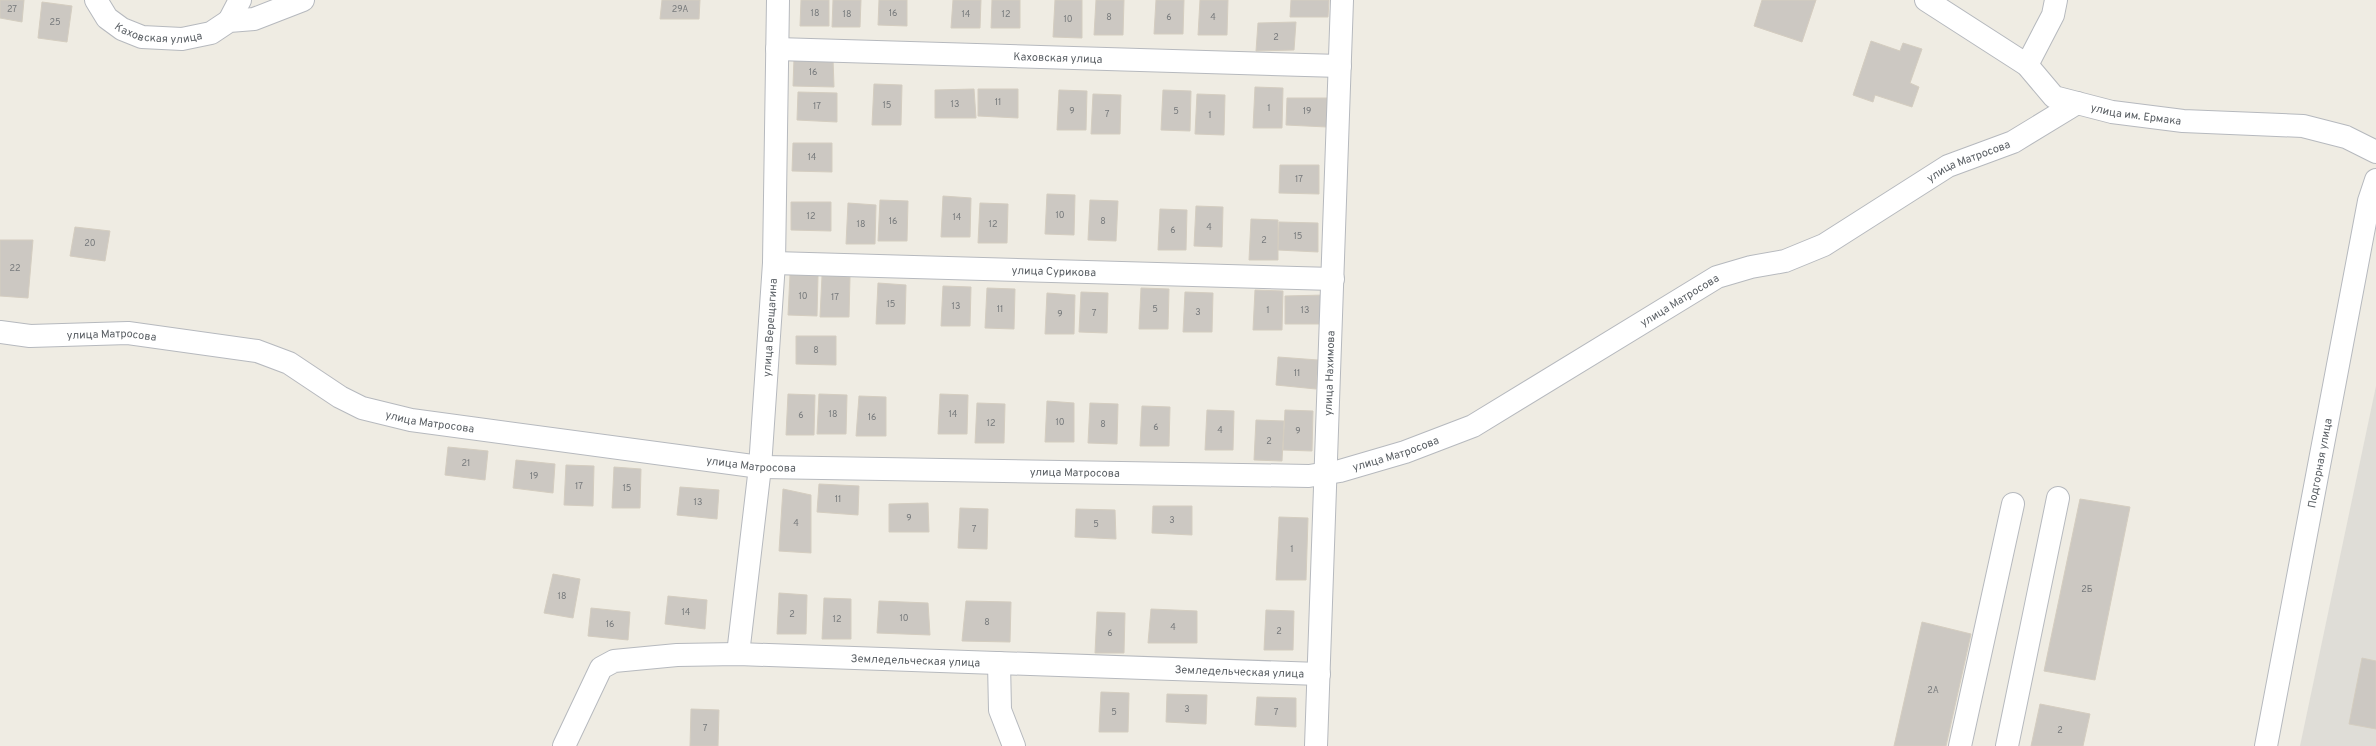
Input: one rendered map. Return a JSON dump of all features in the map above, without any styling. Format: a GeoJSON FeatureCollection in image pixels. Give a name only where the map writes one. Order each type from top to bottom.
{"type":"FeatureCollection","features":[{"type":"Feature","properties":{"kind":"street","name":"Каховская улица"},"geometry":{"type":"LineString","coordinates":[[96,0],[107,18],[122,29],[142,37],[182,39],[210,33],[229,21]]}},
{"type":"Feature","properties":{"kind":"street"},"geometry":{"type":"LineString","coordinates":[[229,21],[240,0]]}},
{"type":"Feature","properties":{"kind":"street"},"geometry":{"type":"LineString","coordinates":[[229,21],[254,19],[303,0]]}},
{"type":"Feature","properties":{"kind":"street","name":"улица Верещагина"},"geometry":{"type":"LineString","coordinates":[[738,654],[760,467],[774,263],[778,0]]}},
{"type":"Feature","properties":{"kind":"street","name":"улица Нахимова"},"geometry":{"type":"LineString","coordinates":[[1316,746],[1342,0]]}},
{"type":"Feature","properties":{"kind":"street","name":"улица им. Ермака"},"geometry":{"type":"LineString","coordinates":[[1926,0],[2027,65],[2054,97],[2112,112],[2182,122],[2303,126],[2346,137],[2376,152]]}},
{"type":"Feature","properties":{"kind":"street"},"geometry":{"type":"LineString","coordinates":[[2027,65],[2053,15],[2056,0]]}},
{"type":"Feature","properties":{"kind":"street","name":"Каховская улица"},"geometry":{"type":"LineString","coordinates":[[777,49],[1340,66]]}},
{"type":"Feature","properties":{"kind":"street","name":"улица Матросова"},"geometry":{"type":"LineString","coordinates":[[0,332],[30,336],[128,333],[257,351],[289,363],[340,397],[362,408],[411,420],[760,467],[1309,476],[1326,473],[1405,452],[1473,426],[1717,277],[1751,267],[1785,261],[1824,245],[1948,166],[2014,142],[2077,103]]}},
{"type":"Feature","properties":{"kind":"street","name":"Подгорная улица"},"geometry":{"type":"LineString","coordinates":[[2266,746],[2369,201],[2376,180]]}},
{"type":"Feature","properties":{"kind":"street","name":"улица Сурикова"},"geometry":{"type":"LineString","coordinates":[[774,263],[1333,279]]}},
{"type":"Feature","properties":{"kind":"street"},"geometry":{"type":"LineString","coordinates":[[2007,746],[2058,498]]}},
{"type":"Feature","properties":{"kind":"street"},"geometry":{"type":"LineString","coordinates":[[1960,746],[2013,504]]}},
{"type":"Feature","properties":{"kind":"street","name":"Земледельческая улица"},"geometry":{"type":"LineString","coordinates":[[564,746],[601,668],[614,660],[677,655],[738,654],[1318,674]]}},
{"type":"Feature","properties":{"kind":"street"},"geometry":{"type":"LineString","coordinates":[[999,663],[1000,710],[1014,746]]}},
{"type":"Feature","properties":{"kind":"shaded area"},"geometry":{"type":"Polygon","coordinates":[[[2376,386],[2376,746],[2300,746],[2376,386]]]}},
{"type":"Feature","properties":{"kind":"building"},"geometry":{"type":"Polygon","coordinates":[[[0,0],[24,0],[22,22],[0,18],[0,0]]]}},
{"type":"Feature","properties":{"kind":"building"},"geometry":{"type":"Polygon","coordinates":[[[662,0],[700,0],[699,19],[660,19],[662,0]]]}},
{"type":"Feature","properties":{"kind":"building"},"geometry":{"type":"Polygon","coordinates":[[[801,0],[829,0],[829,26],[800,26],[801,0]]]}},
{"type":"Feature","properties":{"kind":"building"},"geometry":{"type":"Polygon","coordinates":[[[833,0],[861,0],[860,27],[832,27],[833,0]]]}},
{"type":"Feature","properties":{"kind":"building"},"geometry":{"type":"Polygon","coordinates":[[[879,0],[907,0],[907,26],[878,25],[879,0]]]}},
{"type":"Feature","properties":{"kind":"building"},"geometry":{"type":"Polygon","coordinates":[[[953,0],[981,0],[980,28],[951,28],[953,0]]]}},
{"type":"Feature","properties":{"kind":"building"},"geometry":{"type":"Polygon","coordinates":[[[992,0],[1020,0],[1020,28],[991,28],[992,0]]]}},
{"type":"Feature","properties":{"kind":"building"},"geometry":{"type":"Polygon","coordinates":[[[1055,0],[1082,0],[1082,38],[1053,37],[1055,0]]]}},
{"type":"Feature","properties":{"kind":"building"},"geometry":{"type":"Polygon","coordinates":[[[1096,0],[1124,0],[1123,35],[1094,35],[1096,0]]]}},
{"type":"Feature","properties":{"kind":"building"},"geometry":{"type":"Polygon","coordinates":[[[1156,0],[1184,0],[1183,34],[1154,34],[1156,0]]]}},
{"type":"Feature","properties":{"kind":"building"},"geometry":{"type":"Polygon","coordinates":[[[1200,0],[1228,0],[1227,35],[1198,35],[1200,0]]]}},
{"type":"Feature","properties":{"kind":"building"},"geometry":{"type":"Polygon","coordinates":[[[1291,0],[1329,0],[1328,17],[1290,17],[1291,0]]]}},
{"type":"Feature","properties":{"kind":"building"},"geometry":{"type":"Polygon","coordinates":[[[1762,0],[1816,0],[1802,42],[1754,26],[1762,0]]]}},
{"type":"Feature","properties":{"kind":"building"},"geometry":{"type":"Polygon","coordinates":[[[42,2],[72,6],[67,42],[38,38],[42,2]]]}},
{"type":"Feature","properties":{"kind":"building"},"geometry":{"type":"Polygon","coordinates":[[[1296,22],[1294,50],[1256,51],[1258,23],[1296,22]]]}},
{"type":"Feature","properties":{"kind":"building"},"geometry":{"type":"Polygon","coordinates":[[[1871,41],[1900,51],[1903,43],[1922,49],[1910,83],[1919,87],[1912,107],[1875,95],[1873,102],[1853,95],[1871,41]]]}},
{"type":"Feature","properties":{"kind":"building"},"geometry":{"type":"Polygon","coordinates":[[[794,58],[833,58],[834,87],[793,86],[794,58]]]}},
{"type":"Feature","properties":{"kind":"building"},"geometry":{"type":"Polygon","coordinates":[[[874,84],[902,85],[901,125],[872,125],[874,84]]]}},
{"type":"Feature","properties":{"kind":"building"},"geometry":{"type":"Polygon","coordinates":[[[1255,87],[1283,88],[1282,128],[1253,128],[1255,87]]]}},
{"type":"Feature","properties":{"kind":"building"},"geometry":{"type":"Polygon","coordinates":[[[974,89],[976,118],[935,118],[935,90],[974,89]]]}},
{"type":"Feature","properties":{"kind":"building"},"geometry":{"type":"Polygon","coordinates":[[[978,89],[1018,89],[1018,118],[978,116],[978,89]]]}},
{"type":"Feature","properties":{"kind":"building"},"geometry":{"type":"Polygon","coordinates":[[[1059,90],[1087,91],[1086,130],[1057,130],[1059,90]]]}},
{"type":"Feature","properties":{"kind":"building"},"geometry":{"type":"Polygon","coordinates":[[[1163,90],[1191,91],[1190,131],[1161,130],[1163,90]]]}},
{"type":"Feature","properties":{"kind":"building"},"geometry":{"type":"Polygon","coordinates":[[[798,92],[837,93],[837,122],[797,120],[798,92]]]}},
{"type":"Feature","properties":{"kind":"building"},"geometry":{"type":"Polygon","coordinates":[[[1093,94],[1121,95],[1120,134],[1091,134],[1093,94]]]}},
{"type":"Feature","properties":{"kind":"building"},"geometry":{"type":"Polygon","coordinates":[[[1197,94],[1225,95],[1224,135],[1195,134],[1197,94]]]}},
{"type":"Feature","properties":{"kind":"building"},"geometry":{"type":"Polygon","coordinates":[[[1287,98],[1327,98],[1327,127],[1286,125],[1287,98]]]}},
{"type":"Feature","properties":{"kind":"building"},"geometry":{"type":"Polygon","coordinates":[[[793,143],[832,143],[832,172],[792,171],[793,143]]]}},
{"type":"Feature","properties":{"kind":"building"},"geometry":{"type":"Polygon","coordinates":[[[1280,165],[1319,165],[1319,194],[1279,193],[1280,165]]]}},
{"type":"Feature","properties":{"kind":"building"},"geometry":{"type":"Polygon","coordinates":[[[1047,194],[1075,195],[1074,235],[1045,234],[1047,194]]]}},
{"type":"Feature","properties":{"kind":"building"},"geometry":{"type":"Polygon","coordinates":[[[943,196],[971,198],[970,237],[941,237],[943,196]]]}},
{"type":"Feature","properties":{"kind":"building"},"geometry":{"type":"Polygon","coordinates":[[[880,200],[908,201],[907,241],[878,241],[880,200]]]}},
{"type":"Feature","properties":{"kind":"building"},"geometry":{"type":"Polygon","coordinates":[[[1090,200],[1118,201],[1116,241],[1088,240],[1090,200]]]}},
{"type":"Feature","properties":{"kind":"building"},"geometry":{"type":"Polygon","coordinates":[[[791,202],[831,202],[831,231],[791,230],[791,202]]]}},
{"type":"Feature","properties":{"kind":"building"},"geometry":{"type":"Polygon","coordinates":[[[848,203],[876,205],[875,244],[846,244],[848,203]]]}},
{"type":"Feature","properties":{"kind":"building"},"geometry":{"type":"Polygon","coordinates":[[[980,203],[1008,204],[1007,243],[978,243],[980,203]]]}},
{"type":"Feature","properties":{"kind":"building"},"geometry":{"type":"Polygon","coordinates":[[[1196,206],[1223,207],[1222,247],[1194,246],[1196,206]]]}},
{"type":"Feature","properties":{"kind":"building"},"geometry":{"type":"Polygon","coordinates":[[[1160,209],[1187,210],[1186,250],[1158,250],[1160,209]]]}},
{"type":"Feature","properties":{"kind":"building"},"geometry":{"type":"Polygon","coordinates":[[[1251,219],[1278,220],[1278,260],[1249,260],[1251,219]]]}},
{"type":"Feature","properties":{"kind":"building"},"geometry":{"type":"Polygon","coordinates":[[[1279,222],[1318,223],[1318,252],[1278,250],[1279,222]]]}},
{"type":"Feature","properties":{"kind":"building"},"geometry":{"type":"Polygon","coordinates":[[[75,227],[110,231],[105,261],[70,256],[75,227]]]}},
{"type":"Feature","properties":{"kind":"building"},"geometry":{"type":"Polygon","coordinates":[[[0,240],[33,240],[28,298],[0,296],[0,240]]]}},
{"type":"Feature","properties":{"kind":"building"},"geometry":{"type":"Polygon","coordinates":[[[790,275],[818,276],[817,316],[788,315],[790,275]]]}},
{"type":"Feature","properties":{"kind":"building"},"geometry":{"type":"Polygon","coordinates":[[[822,276],[850,277],[849,317],[820,317],[822,276]]]}},
{"type":"Feature","properties":{"kind":"building"},"geometry":{"type":"Polygon","coordinates":[[[878,283],[906,285],[905,324],[876,324],[878,283]]]}},
{"type":"Feature","properties":{"kind":"building"},"geometry":{"type":"Polygon","coordinates":[[[943,286],[971,287],[970,326],[941,326],[943,286]]]}},
{"type":"Feature","properties":{"kind":"building"},"geometry":{"type":"Polygon","coordinates":[[[987,288],[1015,289],[1014,329],[985,328],[987,288]]]}},
{"type":"Feature","properties":{"kind":"building"},"geometry":{"type":"Polygon","coordinates":[[[1141,288],[1169,289],[1168,329],[1139,329],[1141,288]]]}},
{"type":"Feature","properties":{"kind":"building"},"geometry":{"type":"Polygon","coordinates":[[[1255,290],[1283,291],[1282,330],[1253,330],[1255,290]]]}},
{"type":"Feature","properties":{"kind":"building"},"geometry":{"type":"Polygon","coordinates":[[[1081,292],[1108,293],[1107,333],[1079,332],[1081,292]]]}},
{"type":"Feature","properties":{"kind":"building"},"geometry":{"type":"Polygon","coordinates":[[[1185,292],[1213,293],[1212,332],[1183,332],[1185,292]]]}},
{"type":"Feature","properties":{"kind":"building"},"geometry":{"type":"Polygon","coordinates":[[[1047,293],[1075,295],[1074,334],[1045,334],[1047,293]]]}},
{"type":"Feature","properties":{"kind":"building"},"geometry":{"type":"Polygon","coordinates":[[[1325,295],[1325,324],[1285,324],[1285,296],[1325,295]]]}},
{"type":"Feature","properties":{"kind":"building"},"geometry":{"type":"Polygon","coordinates":[[[796,336],[836,336],[836,365],[796,364],[796,336]]]}},
{"type":"Feature","properties":{"kind":"building"},"geometry":{"type":"Polygon","coordinates":[[[1278,357],[1318,360],[1316,389],[1276,385],[1278,357]]]}},
{"type":"Feature","properties":{"kind":"building"},"geometry":{"type":"Polygon","coordinates":[[[788,394],[815,395],[814,435],[786,435],[788,394]]]}},
{"type":"Feature","properties":{"kind":"building"},"geometry":{"type":"Polygon","coordinates":[[[819,394],[847,395],[846,434],[817,434],[819,394]]]}},
{"type":"Feature","properties":{"kind":"building"},"geometry":{"type":"Polygon","coordinates":[[[940,394],[968,395],[967,434],[938,434],[940,394]]]}},
{"type":"Feature","properties":{"kind":"building"},"geometry":{"type":"Polygon","coordinates":[[[859,396],[886,397],[886,436],[856,436],[859,396]]]}},
{"type":"Feature","properties":{"kind":"building"},"geometry":{"type":"Polygon","coordinates":[[[1047,401],[1074,403],[1074,442],[1045,442],[1047,401]]]}},
{"type":"Feature","properties":{"kind":"building"},"geometry":{"type":"Polygon","coordinates":[[[977,403],[1005,404],[1004,443],[975,443],[977,403]]]}},
{"type":"Feature","properties":{"kind":"building"},"geometry":{"type":"Polygon","coordinates":[[[1090,403],[1118,404],[1117,444],[1088,443],[1090,403]]]}},
{"type":"Feature","properties":{"kind":"building"},"geometry":{"type":"Polygon","coordinates":[[[1142,406],[1170,407],[1169,446],[1140,446],[1142,406]]]}},
{"type":"Feature","properties":{"kind":"building"},"geometry":{"type":"Polygon","coordinates":[[[1207,410],[1234,411],[1233,450],[1205,450],[1207,410]]]}},
{"type":"Feature","properties":{"kind":"building"},"geometry":{"type":"Polygon","coordinates":[[[1285,410],[1313,411],[1312,451],[1283,450],[1285,410]]]}},
{"type":"Feature","properties":{"kind":"building"},"geometry":{"type":"Polygon","coordinates":[[[1256,420],[1284,421],[1282,461],[1254,460],[1256,420]]]}},
{"type":"Feature","properties":{"kind":"building"},"geometry":{"type":"Polygon","coordinates":[[[448,447],[488,451],[485,480],[445,475],[448,447]]]}},
{"type":"Feature","properties":{"kind":"building"},"geometry":{"type":"Polygon","coordinates":[[[516,460],[555,464],[553,493],[513,488],[516,460]]]}},
{"type":"Feature","properties":{"kind":"building"},"geometry":{"type":"Polygon","coordinates":[[[566,465],[594,466],[593,506],[564,505],[566,465]]]}},
{"type":"Feature","properties":{"kind":"building"},"geometry":{"type":"Polygon","coordinates":[[[614,467],[641,469],[640,508],[612,508],[614,467]]]}},
{"type":"Feature","properties":{"kind":"building"},"geometry":{"type":"Polygon","coordinates":[[[819,484],[859,486],[858,515],[817,512],[819,484]]]}},
{"type":"Feature","properties":{"kind":"building"},"geometry":{"type":"Polygon","coordinates":[[[680,487],[719,490],[717,519],[677,515],[680,487]]]}},
{"type":"Feature","properties":{"kind":"building"},"geometry":{"type":"Polygon","coordinates":[[[783,489],[811,495],[811,553],[779,551],[783,489]]]}},
{"type":"Feature","properties":{"kind":"building"},"geometry":{"type":"Polygon","coordinates":[[[2080,499],[2130,507],[2095,680],[2044,671],[2080,499]]]}},
{"type":"Feature","properties":{"kind":"building"},"geometry":{"type":"Polygon","coordinates":[[[928,503],[929,532],[889,532],[889,504],[928,503]]]}},
{"type":"Feature","properties":{"kind":"building"},"geometry":{"type":"Polygon","coordinates":[[[1153,506],[1192,506],[1192,535],[1152,533],[1153,506]]]}},
{"type":"Feature","properties":{"kind":"building"},"geometry":{"type":"Polygon","coordinates":[[[960,508],[988,509],[987,549],[958,548],[960,508]]]}},
{"type":"Feature","properties":{"kind":"building"},"geometry":{"type":"Polygon","coordinates":[[[1076,509],[1115,510],[1116,539],[1075,537],[1076,509]]]}},
{"type":"Feature","properties":{"kind":"building"},"geometry":{"type":"Polygon","coordinates":[[[1279,517],[1308,518],[1306,580],[1276,580],[1279,517]]]}},
{"type":"Feature","properties":{"kind":"building"},"geometry":{"type":"Polygon","coordinates":[[[553,574],[580,579],[573,618],[544,613],[553,574]]]}},
{"type":"Feature","properties":{"kind":"building"},"geometry":{"type":"Polygon","coordinates":[[[779,593],[807,595],[806,634],[777,634],[779,593]]]}},
{"type":"Feature","properties":{"kind":"building"},"geometry":{"type":"Polygon","coordinates":[[[668,596],[707,600],[705,629],[665,624],[668,596]]]}},
{"type":"Feature","properties":{"kind":"building"},"geometry":{"type":"Polygon","coordinates":[[[824,598],[851,599],[851,639],[822,639],[824,598]]]}},
{"type":"Feature","properties":{"kind":"building"},"geometry":{"type":"Polygon","coordinates":[[[879,601],[928,603],[930,635],[877,633],[879,601]]]}},
{"type":"Feature","properties":{"kind":"building"},"geometry":{"type":"Polygon","coordinates":[[[966,601],[1011,602],[1010,642],[962,641],[966,601]]]}},
{"type":"Feature","properties":{"kind":"building"},"geometry":{"type":"Polygon","coordinates":[[[591,608],[630,612],[628,640],[588,636],[591,608]]]}},
{"type":"Feature","properties":{"kind":"building"},"geometry":{"type":"Polygon","coordinates":[[[1151,609],[1197,611],[1197,643],[1148,643],[1151,609]]]}},
{"type":"Feature","properties":{"kind":"building"},"geometry":{"type":"Polygon","coordinates":[[[1266,610],[1294,611],[1293,650],[1264,650],[1266,610]]]}},
{"type":"Feature","properties":{"kind":"building"},"geometry":{"type":"Polygon","coordinates":[[[1097,612],[1125,613],[1124,653],[1095,653],[1097,612]]]}},
{"type":"Feature","properties":{"kind":"building"},"geometry":{"type":"Polygon","coordinates":[[[1922,622],[1971,634],[1946,746],[1894,746],[1922,622]]]}},
{"type":"Feature","properties":{"kind":"building"},"geometry":{"type":"Polygon","coordinates":[[[2362,658],[2376,661],[2376,729],[2349,724],[2362,658]]]}},
{"type":"Feature","properties":{"kind":"building"},"geometry":{"type":"Polygon","coordinates":[[[1101,692],[1129,693],[1128,732],[1099,732],[1101,692]]]}},
{"type":"Feature","properties":{"kind":"building"},"geometry":{"type":"Polygon","coordinates":[[[1167,694],[1207,695],[1206,724],[1166,722],[1167,694]]]}},
{"type":"Feature","properties":{"kind":"building"},"geometry":{"type":"Polygon","coordinates":[[[1257,697],[1296,698],[1296,727],[1255,725],[1257,697]]]}},
{"type":"Feature","properties":{"kind":"building"},"geometry":{"type":"Polygon","coordinates":[[[2040,704],[2090,714],[2083,746],[2031,746],[2040,704]]]}},
{"type":"Feature","properties":{"kind":"building"},"geometry":{"type":"Polygon","coordinates":[[[691,709],[719,710],[718,746],[690,746],[691,709]]]}}]}
